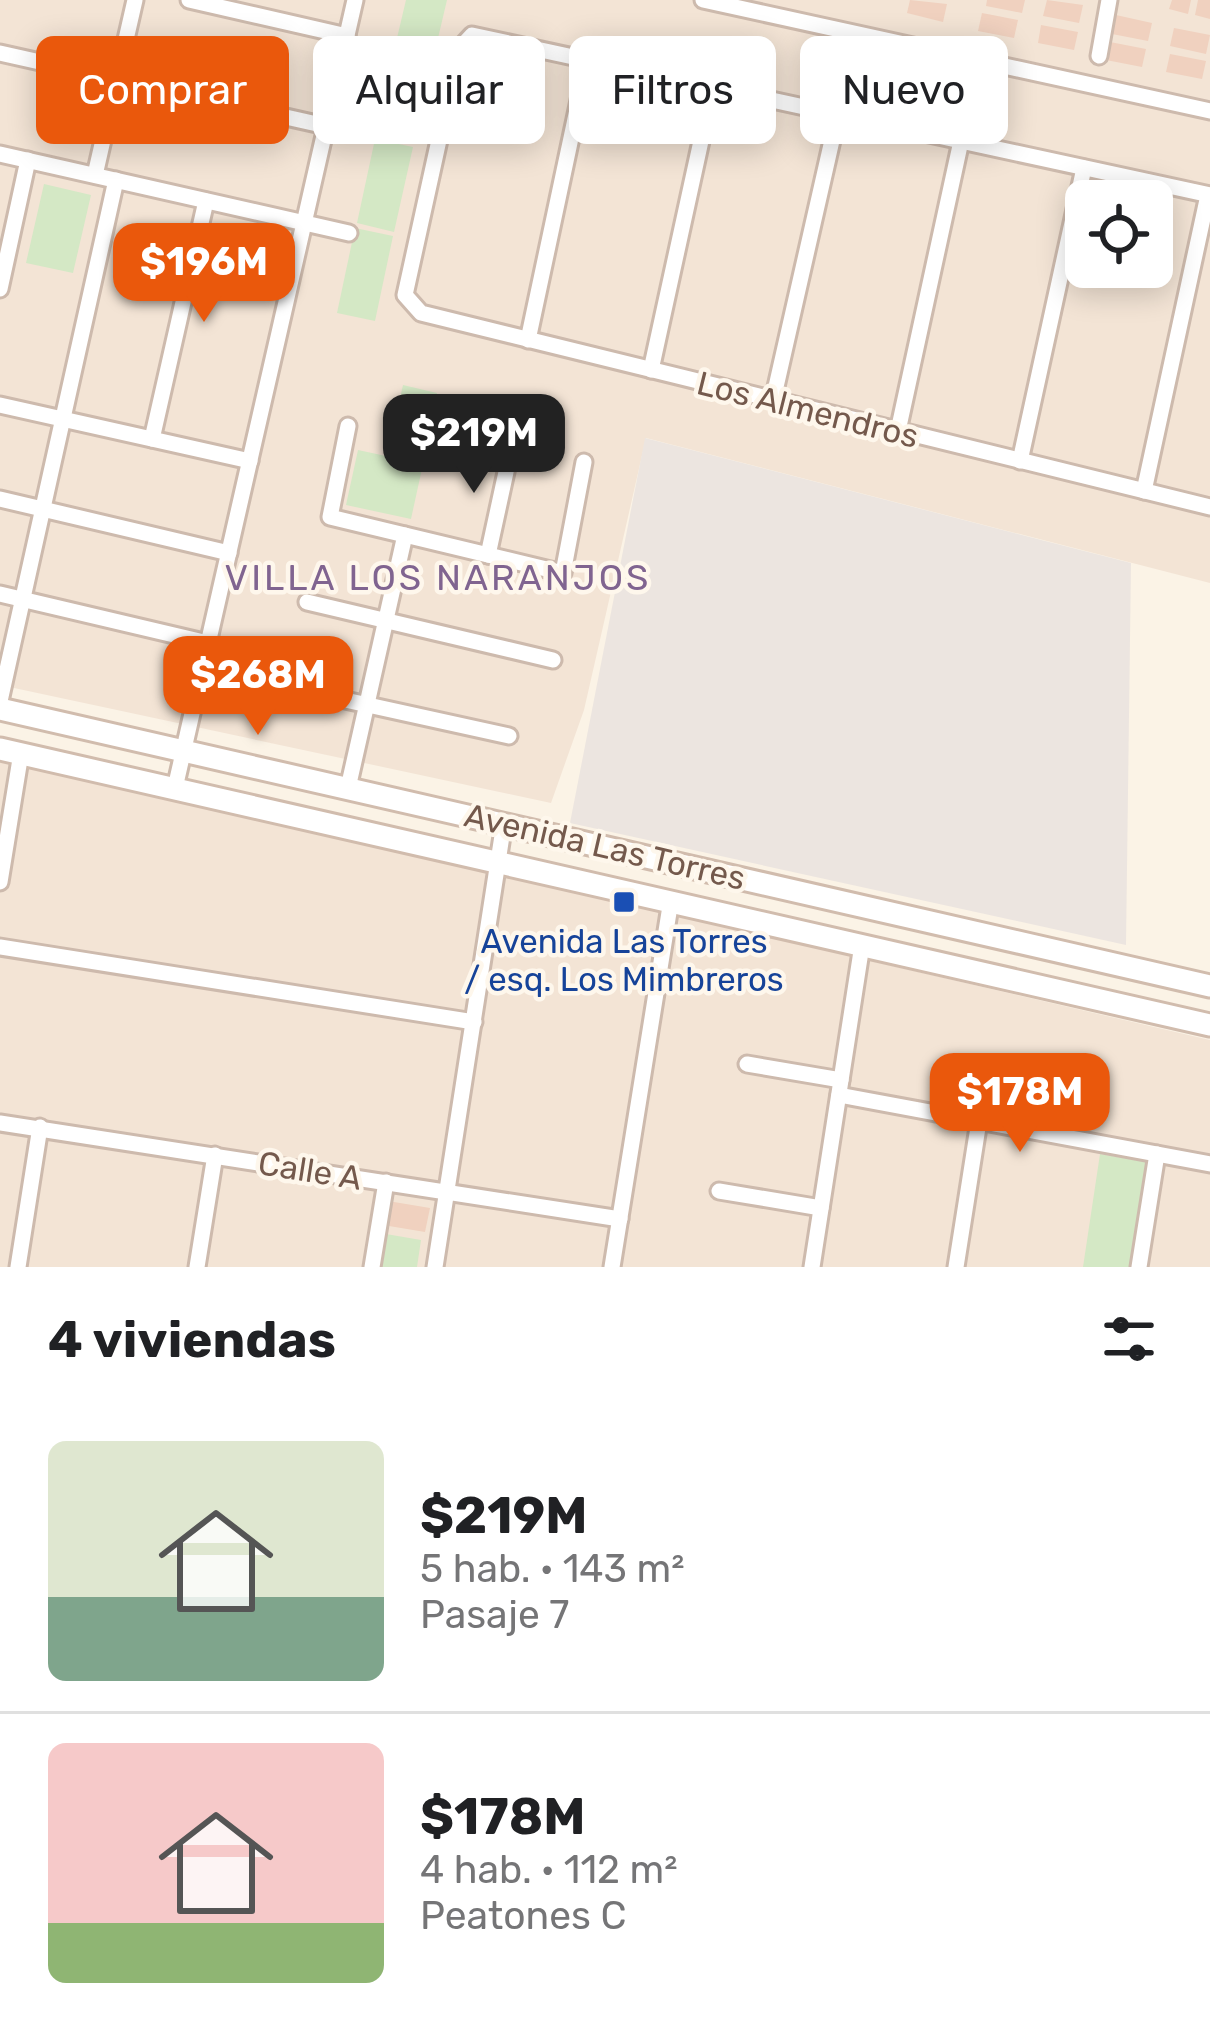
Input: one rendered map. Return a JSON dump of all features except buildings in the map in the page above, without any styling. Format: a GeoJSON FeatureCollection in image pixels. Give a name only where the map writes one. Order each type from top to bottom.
{"type":"FeatureCollection","features":[{"type":"Feature","properties":{"kind":"main road","name":"Avenida Las Torres"},"geometry":{"type":"LineString","coordinates":[[0,705],[1210,986]]}},
{"type":"Feature","properties":{"kind":"main road","name":"Avenida Las Torres"},"geometry":{"type":"LineString","coordinates":[[11,751],[1210,1025]]}},
{"type":"Feature","properties":{"kind":"main road"},"geometry":{"type":"LineString","coordinates":[[1114,1003],[1124,986],[1122,967]]}},
{"type":"Feature","properties":{"kind":"street"},"geometry":{"type":"LineString","coordinates":[[127,36],[135,0]]}},
{"type":"Feature","properties":{"kind":"street"},"geometry":{"type":"LineString","coordinates":[[189,0],[347,36],[355,0]]}},
{"type":"Feature","properties":{"kind":"street"},"geometry":{"type":"LineString","coordinates":[[703,0],[1210,111]]}},
{"type":"Feature","properties":{"kind":"street"},"geometry":{"type":"LineString","coordinates":[[1099,56],[1108,0]]}},
{"type":"Feature","properties":{"kind":"street","name":"Los Almendros"},"geometry":{"type":"LineString","coordinates":[[569,54],[483,35],[467,37],[459,49],[406,290],[408,306],[528,340],[1210,507]]}},
{"type":"Feature","properties":{"kind":"street"},"geometry":{"type":"LineString","coordinates":[[0,52],[36,60]]}},
{"type":"Feature","properties":{"kind":"street"},"geometry":{"type":"LineString","coordinates":[[94,176],[102,144]]}},
{"type":"Feature","properties":{"kind":"street"},"geometry":{"type":"LineString","coordinates":[[175,788],[322,144]]}},
{"type":"Feature","properties":{"kind":"street"},"geometry":{"type":"LineString","coordinates":[[528,340],[570,144]]}},
{"type":"Feature","properties":{"kind":"street"},"geometry":{"type":"LineString","coordinates":[[652,370],[701,144]]}},
{"type":"Feature","properties":{"kind":"street"},"geometry":{"type":"LineString","coordinates":[[773,400],[831,144]]}},
{"type":"Feature","properties":{"kind":"street"},"geometry":{"type":"LineString","coordinates":[[898,430],[960,144]]}},
{"type":"Feature","properties":{"kind":"street"},"geometry":{"type":"LineString","coordinates":[[975,144],[1209,195],[1144,491]]}},
{"type":"Feature","properties":{"kind":"street"},"geometry":{"type":"LineString","coordinates":[[0,154],[349,233]]}},
{"type":"Feature","properties":{"kind":"street"},"geometry":{"type":"LineString","coordinates":[[0,289],[28,160]]}},
{"type":"Feature","properties":{"kind":"street"},"geometry":{"type":"LineString","coordinates":[[1020,461],[1084,168]]}},
{"type":"Feature","properties":{"kind":"street"},"geometry":{"type":"LineString","coordinates":[[0,705],[116,180]]}},
{"type":"Feature","properties":{"kind":"street"},"geometry":{"type":"LineString","coordinates":[[152,439],[206,201]]}},
{"type":"Feature","properties":{"kind":"street"},"geometry":{"type":"LineString","coordinates":[[0,405],[250,461]]}},
{"type":"Feature","properties":{"kind":"street"},"geometry":{"type":"LineString","coordinates":[[348,426],[330,517],[563,573],[584,462]]}},
{"type":"Feature","properties":{"kind":"street"},"geometry":{"type":"LineString","coordinates":[[488,555],[511,448]]}},
{"type":"Feature","properties":{"kind":"street"},"geometry":{"type":"LineString","coordinates":[[0,499],[229,553]]}},
{"type":"Feature","properties":{"kind":"street"},"geometry":{"type":"LineString","coordinates":[[348,788],[404,535]]}},
{"type":"Feature","properties":{"kind":"street"},"geometry":{"type":"LineString","coordinates":[[0,594],[208,643]]}},
{"type":"Feature","properties":{"kind":"street"},"geometry":{"type":"LineString","coordinates":[[307,602],[553,660]]}},
{"type":"Feature","properties":{"kind":"street"},"geometry":{"type":"LineString","coordinates":[[286,687],[509,736]]}},
{"type":"Feature","properties":{"kind":"street"},"geometry":{"type":"LineString","coordinates":[[0,883],[11,751]]}},
{"type":"Feature","properties":{"kind":"street"},"geometry":{"type":"LineString","coordinates":[[435,1267],[504,823]]}},
{"type":"Feature","properties":{"kind":"street"},"geometry":{"type":"LineString","coordinates":[[612,1267],[670,900]]}},
{"type":"Feature","properties":{"kind":"street"},"geometry":{"type":"LineString","coordinates":[[812,1267],[862,945]]}},
{"type":"Feature","properties":{"kind":"street"},"geometry":{"type":"LineString","coordinates":[[0,947],[474,1022]]}},
{"type":"Feature","properties":{"kind":"street"},"geometry":{"type":"LineString","coordinates":[[747,1064],[979,1121],[1210,1164]]}},
{"type":"Feature","properties":{"kind":"street"},"geometry":{"type":"LineString","coordinates":[[956,1267],[979,1121]]}},
{"type":"Feature","properties":{"kind":"street","name":"Calle A"},"geometry":{"type":"LineString","coordinates":[[0,1123],[620,1220]]}},
{"type":"Feature","properties":{"kind":"street"},"geometry":{"type":"LineString","coordinates":[[18,1267],[40,1127]]}},
{"type":"Feature","properties":{"kind":"street"},"geometry":{"type":"LineString","coordinates":[[1139,1267],[1157,1154]]}},
{"type":"Feature","properties":{"kind":"street"},"geometry":{"type":"LineString","coordinates":[[197,1267],[215,1155]]}},
{"type":"Feature","properties":{"kind":"street"},"geometry":{"type":"LineString","coordinates":[[373,1267],[386,1182]]}},
{"type":"Feature","properties":{"kind":"street"},"geometry":{"type":"LineString","coordinates":[[719,1191],[821,1208]]}},
{"type":"Feature","properties":{"kind":"shaded area"},"geometry":{"type":"Polygon","coordinates":[[[0,0],[1210,0],[1210,583],[646,438],[584,710],[551,803],[0,685],[0,0]]]}},
{"type":"Feature","properties":{"kind":"shaded area"},"geometry":{"type":"Polygon","coordinates":[[[645,438],[1131,563],[1126,945],[570,823],[645,438]]]}},
{"type":"Feature","properties":{"kind":"shaded area"},"geometry":{"type":"Polygon","coordinates":[[[0,758],[1210,1040],[1210,1267],[0,1267],[0,758]]]}},
{"type":"Feature","properties":{"kind":"green space"},"geometry":{"type":"Polygon","coordinates":[[[406,0],[447,0],[438,36],[397,36],[406,0]]]}},
{"type":"Feature","properties":{"kind":"green space"},"geometry":{"type":"Polygon","coordinates":[[[374,144],[413,147],[394,232],[357,223],[374,144]]]}},
{"type":"Feature","properties":{"kind":"green space"},"geometry":{"type":"Polygon","coordinates":[[[44,184],[91,195],[73,273],[26,263],[44,184]]]}},
{"type":"Feature","properties":{"kind":"green space"},"geometry":{"type":"Polygon","coordinates":[[[355,228],[393,236],[375,321],[337,313],[355,228]]]}},
{"type":"Feature","properties":{"kind":"green space"},"geometry":{"type":"Polygon","coordinates":[[[403,385],[437,393],[422,456],[388,449],[403,385]]]}},
{"type":"Feature","properties":{"kind":"green space"},"geometry":{"type":"Polygon","coordinates":[[[358,450],[423,464],[411,519],[346,505],[358,450]]]}},
{"type":"Feature","properties":{"kind":"green space"},"geometry":{"type":"Polygon","coordinates":[[[1100,1154],[1146,1162],[1129,1267],[1083,1267],[1100,1154]]]}},
{"type":"Feature","properties":{"kind":"green space"},"geometry":{"type":"Polygon","coordinates":[[[386,1234],[421,1240],[417,1267],[381,1267],[386,1234]]]}},
{"type":"Feature","properties":{"kind":"place","name":"Avenida Las Torres / esq. Los Mimbreros"},"geometry":{"type":"Point","coordinates":[624,902]}},
{"type":"Feature","properties":{"kind":"district","name":"VILLA LOS NARANJOS"},"geometry":{"type":"Point","coordinates":[438,577]}}]}
